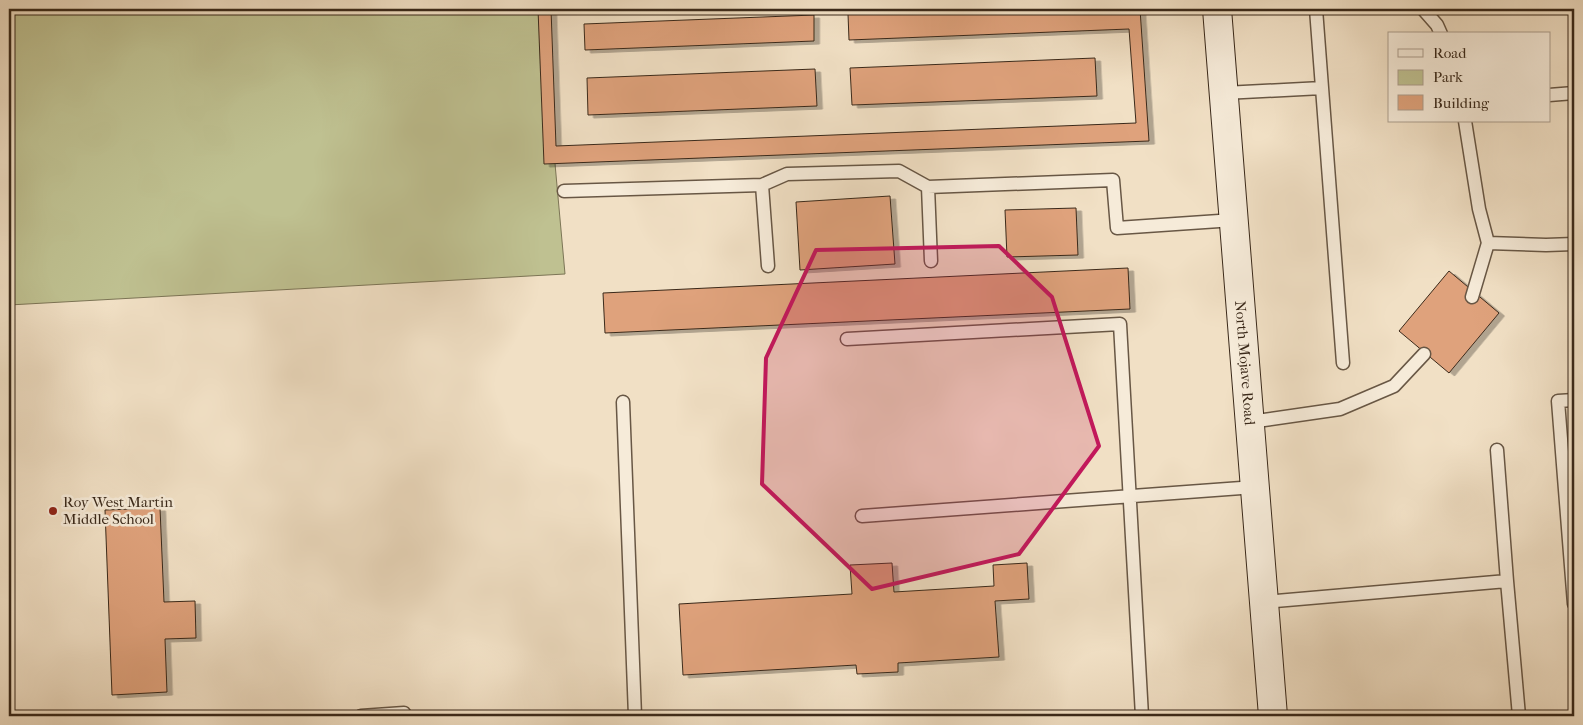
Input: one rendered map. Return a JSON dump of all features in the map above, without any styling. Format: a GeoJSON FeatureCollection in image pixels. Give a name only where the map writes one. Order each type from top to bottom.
{"type":"FeatureCollection","features":[{"type":"Feature","properties":{"kind":"street","name":"North Mojave Road"},"geometry":{"type":"LineString","coordinates":[[1217,9],[1273,716]]}},
{"type":"Feature","properties":{"kind":"lane"},"geometry":{"type":"LineString","coordinates":[[1316,9],[1343,363]]}},
{"type":"Feature","properties":{"kind":"lane"},"geometry":{"type":"LineString","coordinates":[[1422,9],[1437,25],[1440,32]]}},
{"type":"Feature","properties":{"kind":"lane"},"geometry":{"type":"LineString","coordinates":[[1224,93],[1322,88]]}},
{"type":"Feature","properties":{"kind":"lane"},"geometry":{"type":"LineString","coordinates":[[1550,95],[1574,93]]}},
{"type":"Feature","properties":{"kind":"lane"},"geometry":{"type":"LineString","coordinates":[[1465,122],[1479,209],[1488,243],[1472,297]]}},
{"type":"Feature","properties":{"kind":"lane"},"geometry":{"type":"LineString","coordinates":[[564,191],[762,185],[786,174],[899,171],[928,187],[1112,180],[1117,228],[1234,220]]}},
{"type":"Feature","properties":{"kind":"lane"},"geometry":{"type":"LineString","coordinates":[[762,185],[768,266]]}},
{"type":"Feature","properties":{"kind":"lane"},"geometry":{"type":"LineString","coordinates":[[928,187],[932,261]]}},
{"type":"Feature","properties":{"kind":"lane"},"geometry":{"type":"LineString","coordinates":[[1488,243],[1574,244]]}},
{"type":"Feature","properties":{"kind":"lane"},"geometry":{"type":"LineString","coordinates":[[847,339],[1120,324],[1142,716]]}},
{"type":"Feature","properties":{"kind":"lane"},"geometry":{"type":"LineString","coordinates":[[1250,422],[1340,409],[1394,386],[1424,354]]}},
{"type":"Feature","properties":{"kind":"lane"},"geometry":{"type":"LineString","coordinates":[[1574,400],[1558,401],[1574,604]]}},
{"type":"Feature","properties":{"kind":"lane"},"geometry":{"type":"LineString","coordinates":[[623,402],[635,716]]}},
{"type":"Feature","properties":{"kind":"lane"},"geometry":{"type":"LineString","coordinates":[[1497,450],[1520,716]]}},
{"type":"Feature","properties":{"kind":"lane"},"geometry":{"type":"LineString","coordinates":[[862,516],[1255,487]]}},
{"type":"Feature","properties":{"kind":"lane"},"geometry":{"type":"LineString","coordinates":[[1264,602],[1507,581]]}},
{"type":"Feature","properties":{"kind":"lane"},"geometry":{"type":"LineString","coordinates":[[362,716],[404,713],[404,716]]}},
{"type":"Feature","properties":{"kind":"highlighted area"},"geometry":{"type":"Polygon","coordinates":[[[999,246],[1052,297],[1099,446],[1019,554],[872,589],[762,484],[766,358],[816,250],[999,246]]]}},
{"type":"Feature","properties":{"kind":"green space"},"geometry":{"type":"Polygon","coordinates":[[[9,9],[541,9],[565,274],[9,305],[9,9]]]}},
{"type":"Feature","properties":{"kind":"building"},"geometry":{"type":"Polygon","coordinates":[[[538,9],[551,9],[556,146],[1136,123],[1129,29],[849,40],[848,14],[988,9],[1140,9],[1149,141],[544,164],[538,9]]]}},
{"type":"Feature","properties":{"kind":"building"},"geometry":{"type":"Polygon","coordinates":[[[814,15],[814,41],[585,50],[584,24],[814,15]]]}},
{"type":"Feature","properties":{"kind":"building"},"geometry":{"type":"Polygon","coordinates":[[[1095,58],[1097,96],[852,105],[850,68],[1095,58]]]}},
{"type":"Feature","properties":{"kind":"building"},"geometry":{"type":"Polygon","coordinates":[[[815,69],[817,106],[588,115],[587,78],[815,69]]]}},
{"type":"Feature","properties":{"kind":"building"},"geometry":{"type":"Polygon","coordinates":[[[890,196],[895,264],[800,270],[796,202],[890,196]]]}},
{"type":"Feature","properties":{"kind":"building"},"geometry":{"type":"Polygon","coordinates":[[[1076,208],[1078,255],[1007,257],[1005,210],[1076,208]]]}},
{"type":"Feature","properties":{"kind":"building"},"geometry":{"type":"Polygon","coordinates":[[[1128,268],[1130,309],[605,333],[603,293],[1128,268]]]}},
{"type":"Feature","properties":{"kind":"building"},"geometry":{"type":"Polygon","coordinates":[[[1449,271],[1499,313],[1449,373],[1399,331],[1449,271]]]}},
{"type":"Feature","properties":{"kind":"building"},"geometry":{"type":"Polygon","coordinates":[[[160,508],[164,602],[195,601],[196,638],[165,639],[167,692],[112,695],[105,510],[160,508]]]}},
{"type":"Feature","properties":{"kind":"building"},"geometry":{"type":"Polygon","coordinates":[[[892,563],[894,592],[994,586],[993,565],[1027,563],[1029,599],[995,601],[999,657],[898,663],[898,672],[857,674],[856,665],[683,675],[679,604],[852,594],[850,565],[892,563]]]}},
{"type":"Feature","properties":{"kind":"place","name":"Roy West Martin Middle School"},"geometry":{"type":"Point","coordinates":[53,511]}}]}
